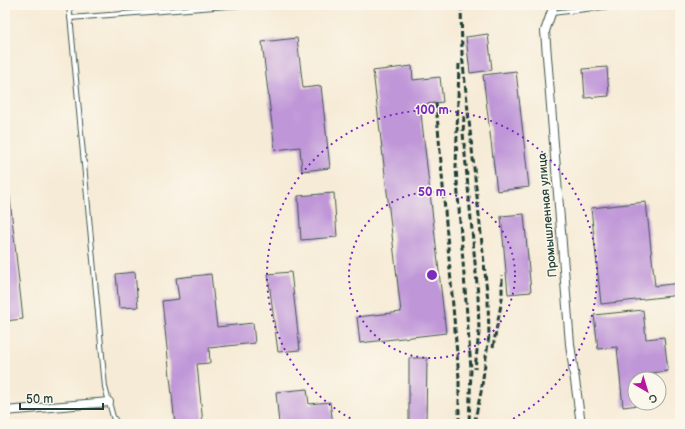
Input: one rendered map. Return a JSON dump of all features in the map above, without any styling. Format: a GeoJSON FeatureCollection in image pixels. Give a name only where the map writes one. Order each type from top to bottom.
{"type":"FeatureCollection","features":[{"type":"Feature","properties":{"kind":"street","name":"Промышленная улица"},"geometry":{"type":"LineString","coordinates":[[553,9],[545,30],[570,344],[581,424]]}},
{"type":"Feature","properties":{"kind":"street"},"geometry":{"type":"LineString","coordinates":[[5,411],[109,402]]}},
{"type":"Feature","properties":{"kind":"lane"},"geometry":{"type":"LineString","coordinates":[[69,5],[105,387],[113,417],[118,424]]}},
{"type":"Feature","properties":{"kind":"lane"},"geometry":{"type":"LineString","coordinates":[[70,18],[241,5]]}},
{"type":"Feature","properties":{"kind":"lane"},"geometry":{"type":"LineString","coordinates":[[553,9],[620,5]]}},
{"type":"Feature","properties":{"kind":"building"},"geometry":{"type":"Polygon","coordinates":[[[488,34],[492,70],[470,73],[466,37],[488,34]]]}},
{"type":"Feature","properties":{"kind":"building"},"geometry":{"type":"Polygon","coordinates":[[[297,38],[303,88],[321,86],[330,168],[302,171],[300,147],[275,150],[262,42],[297,38]]]}},
{"type":"Feature","properties":{"kind":"building"},"geometry":{"type":"Polygon","coordinates":[[[412,66],[413,80],[440,77],[443,102],[420,105],[446,333],[360,343],[357,317],[401,312],[373,71],[412,66]]]}},
{"type":"Feature","properties":{"kind":"building"},"geometry":{"type":"Polygon","coordinates":[[[607,67],[609,96],[585,98],[583,69],[607,67]]]}},
{"type":"Feature","properties":{"kind":"building"},"geometry":{"type":"Polygon","coordinates":[[[516,71],[529,187],[497,191],[483,75],[516,71]]]}},
{"type":"Feature","properties":{"kind":"building"},"geometry":{"type":"Polygon","coordinates":[[[5,153],[23,319],[5,321],[5,153]]]}},
{"type":"Feature","properties":{"kind":"building"},"geometry":{"type":"Polygon","coordinates":[[[334,193],[337,237],[301,240],[298,196],[334,193]]]}},
{"type":"Feature","properties":{"kind":"building"},"geometry":{"type":"Polygon","coordinates":[[[646,202],[655,286],[680,283],[680,295],[601,304],[591,208],[646,202]]]}},
{"type":"Feature","properties":{"kind":"building"},"geometry":{"type":"Polygon","coordinates":[[[524,214],[531,292],[508,294],[501,216],[524,214]]]}},
{"type":"Feature","properties":{"kind":"building"},"geometry":{"type":"Polygon","coordinates":[[[135,272],[138,307],[119,308],[116,274],[135,272]]]}},
{"type":"Feature","properties":{"kind":"building"},"geometry":{"type":"Polygon","coordinates":[[[291,272],[300,350],[278,352],[268,274],[291,272]]]}},
{"type":"Feature","properties":{"kind":"building"},"geometry":{"type":"Polygon","coordinates":[[[211,274],[217,327],[253,323],[255,343],[209,348],[210,363],[197,364],[203,424],[175,424],[162,301],[179,299],[176,278],[211,274]]]}},
{"type":"Feature","properties":{"kind":"building"},"geometry":{"type":"Polygon","coordinates":[[[643,310],[646,339],[664,337],[668,371],[627,371],[627,406],[623,407],[617,347],[598,349],[594,315],[643,310]]]}},
{"type":"Feature","properties":{"kind":"building"},"geometry":{"type":"Polygon","coordinates":[[[409,358],[427,358],[426,424],[409,424],[409,358]]]}},
{"type":"Feature","properties":{"kind":"building"},"geometry":{"type":"Polygon","coordinates":[[[307,389],[309,404],[330,402],[333,424],[279,424],[276,392],[307,389]]]}},
{"type":"Feature","properties":{"kind":"railway"},"geometry":{"type":"LineString","coordinates":[[461,5],[462,54],[488,301],[489,336],[481,392],[474,424]]}},
{"type":"Feature","properties":{"kind":"railway"},"geometry":{"type":"LineString","coordinates":[[459,64],[456,168],[471,369],[469,424]]}},
{"type":"Feature","properties":{"kind":"railway"},"geometry":{"type":"LineString","coordinates":[[436,103],[459,378],[459,424]]}},
{"type":"Feature","properties":{"kind":"railway"},"geometry":{"type":"LineString","coordinates":[[464,116],[463,133],[478,295],[479,332],[475,369]]}},
{"type":"Feature","properties":{"kind":"railway"},"geometry":{"type":"LineString","coordinates":[[493,347],[502,299],[502,275]]}}]}
